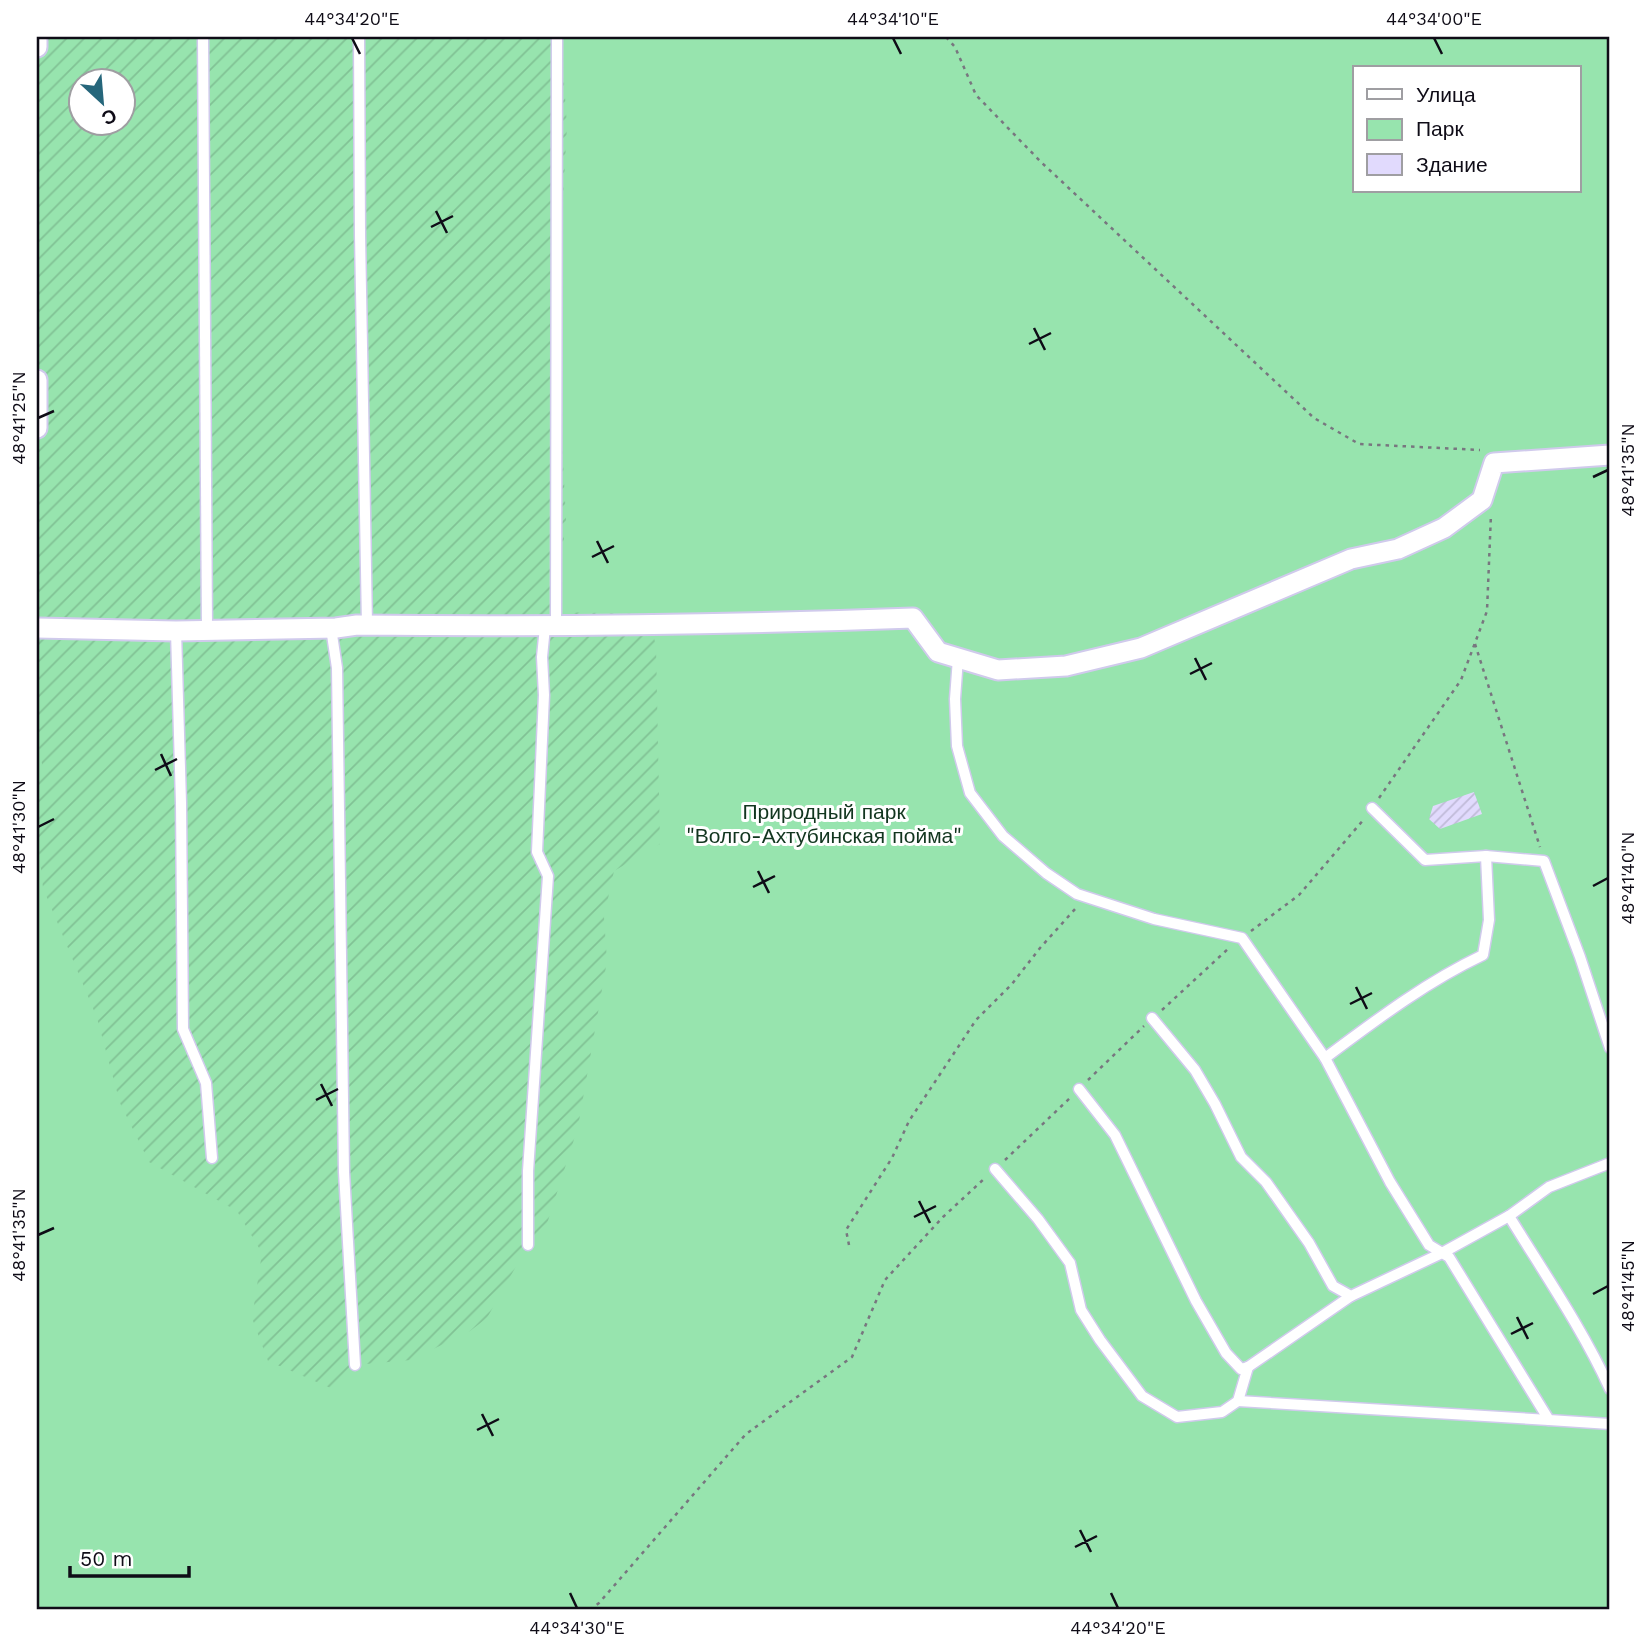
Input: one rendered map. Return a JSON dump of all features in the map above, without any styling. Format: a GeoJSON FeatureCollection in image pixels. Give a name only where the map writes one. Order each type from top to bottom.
{"type":"FeatureCollection","features":[{"type":"Feature","properties":{"kind":"street"},"geometry":{"type":"LineString","coordinates":[[37,37],[37,47]]}},
{"type":"Feature","properties":{"kind":"street"},"geometry":{"type":"LineString","coordinates":[[37,380],[37,428]]}},
{"type":"Feature","properties":{"kind":"street"},"geometry":{"type":"LineString","coordinates":[[37,628],[176,631],[367,625],[550,627],[913,618],[938,652],[998,670],[1066,666],[1141,649],[1351,559],[1398,549],[1444,528],[1482,500],[1494,463],[1610,455]]}},
{"type":"Feature","properties":{"kind":"lane"},"geometry":{"type":"LineString","coordinates":[[203,37],[207,629]]}},
{"type":"Feature","properties":{"kind":"lane"},"geometry":{"type":"LineString","coordinates":[[359,37],[367,625]]}},
{"type":"Feature","properties":{"kind":"lane"},"geometry":{"type":"LineString","coordinates":[[528,1245],[528,1171],[548,876],[537,852],[544,695],[542,657],[550,627],[557,37]]}},
{"type":"Feature","properties":{"kind":"lane"},"geometry":{"type":"LineString","coordinates":[[331,628],[337,668],[344,1172],[355,1365]]}},
{"type":"Feature","properties":{"kind":"lane"},"geometry":{"type":"LineString","coordinates":[[176,631],[183,1029],[206,1083],[212,1158]]}},
{"type":"Feature","properties":{"kind":"lane"},"geometry":{"type":"LineString","coordinates":[[958,658],[955,699],[957,747],[970,793],[1003,836],[1046,873],[1085,898],[1167,922],[1242,938],[1325,1058],[1390,1182],[1429,1245],[1449,1257],[1549,1420]]}},
{"type":"Feature","properties":{"kind":"lane"},"geometry":{"type":"LineString","coordinates":[[1372,808],[1425,860],[1486,856],[1544,860],[1610,1048]]}},
{"type":"Feature","properties":{"kind":"lane"},"geometry":{"type":"LineString","coordinates":[[1325,1058],[1405,999],[1447,972],[1483,955],[1489,920],[1486,856]]}},
{"type":"Feature","properties":{"kind":"lane"},"geometry":{"type":"LineString","coordinates":[[1152,1018],[1195,1070],[1241,1157],[1266,1182],[1302,1233],[1333,1286],[1350,1296]]}},
{"type":"Feature","properties":{"kind":"lane"},"geometry":{"type":"LineString","coordinates":[[1079,1089],[1115,1135],[1196,1301],[1226,1353],[1241,1369],[1248,1367],[1350,1296],[1442,1253],[1509,1216],[1549,1187],[1610,1163]]}},
{"type":"Feature","properties":{"kind":"lane"},"geometry":{"type":"LineString","coordinates":[[995,1169],[1038,1219],[1070,1263],[1082,1310],[1100,1340],[1142,1396],[1177,1417],[1223,1412],[1238,1401],[1248,1367]]}},
{"type":"Feature","properties":{"kind":"lane"},"geometry":{"type":"LineString","coordinates":[[1509,1216],[1595,1355],[1610,1389]]}},
{"type":"Feature","properties":{"kind":"lane"},"geometry":{"type":"LineString","coordinates":[[1238,1401],[1610,1424]]}},
{"type":"Feature","properties":{"kind":"path"},"geometry":{"type":"LineString","coordinates":[[946,37],[955,47],[976,94],[1041,162],[1314,418],[1359,444],[1483,450],[1494,463]]}},
{"type":"Feature","properties":{"kind":"path"},"geometry":{"type":"LineString","coordinates":[[590,1610],[746,1434],[852,1357],[885,1280],[943,1217],[1152,1018],[1242,938],[1299,895],[1372,808],[1461,680],[1487,611],[1492,504]]}},
{"type":"Feature","properties":{"kind":"path"},"geometry":{"type":"LineString","coordinates":[[1475,643],[1544,860]]}},
{"type":"Feature","properties":{"kind":"path"},"geometry":{"type":"LineString","coordinates":[[849,1245],[845,1230],[892,1158],[909,1121],[976,1020],[1012,984],[1085,898]]}},
{"type":"Feature","properties":{"kind":"green space","name":"Природный парк \"Волго-Ахтубинская пойма\""},"geometry":{"type":"Polygon","coordinates":[[[37,37],[1610,37],[1610,1610],[37,1610],[37,37]]]}},
{"type":"Feature","properties":{"kind":"green space"},"geometry":{"type":"Polygon","coordinates":[[[37,37],[561,37],[567,126],[556,326],[566,519],[556,612],[648,614],[656,646],[660,844],[614,871],[604,917],[607,961],[578,1127],[545,1230],[528,1245],[487,1318],[470,1331],[411,1360],[355,1365],[333,1389],[268,1361],[252,1318],[262,1253],[237,1211],[149,1162],[120,1103],[97,1018],[43,888],[37,830],[37,792],[42,764],[37,735],[37,37]]]}},
{"type":"Feature","properties":{"kind":"building"},"geometry":{"type":"Polygon","coordinates":[[[1474,792],[1482,814],[1440,829],[1429,819],[1433,806],[1474,792]]]}}]}
